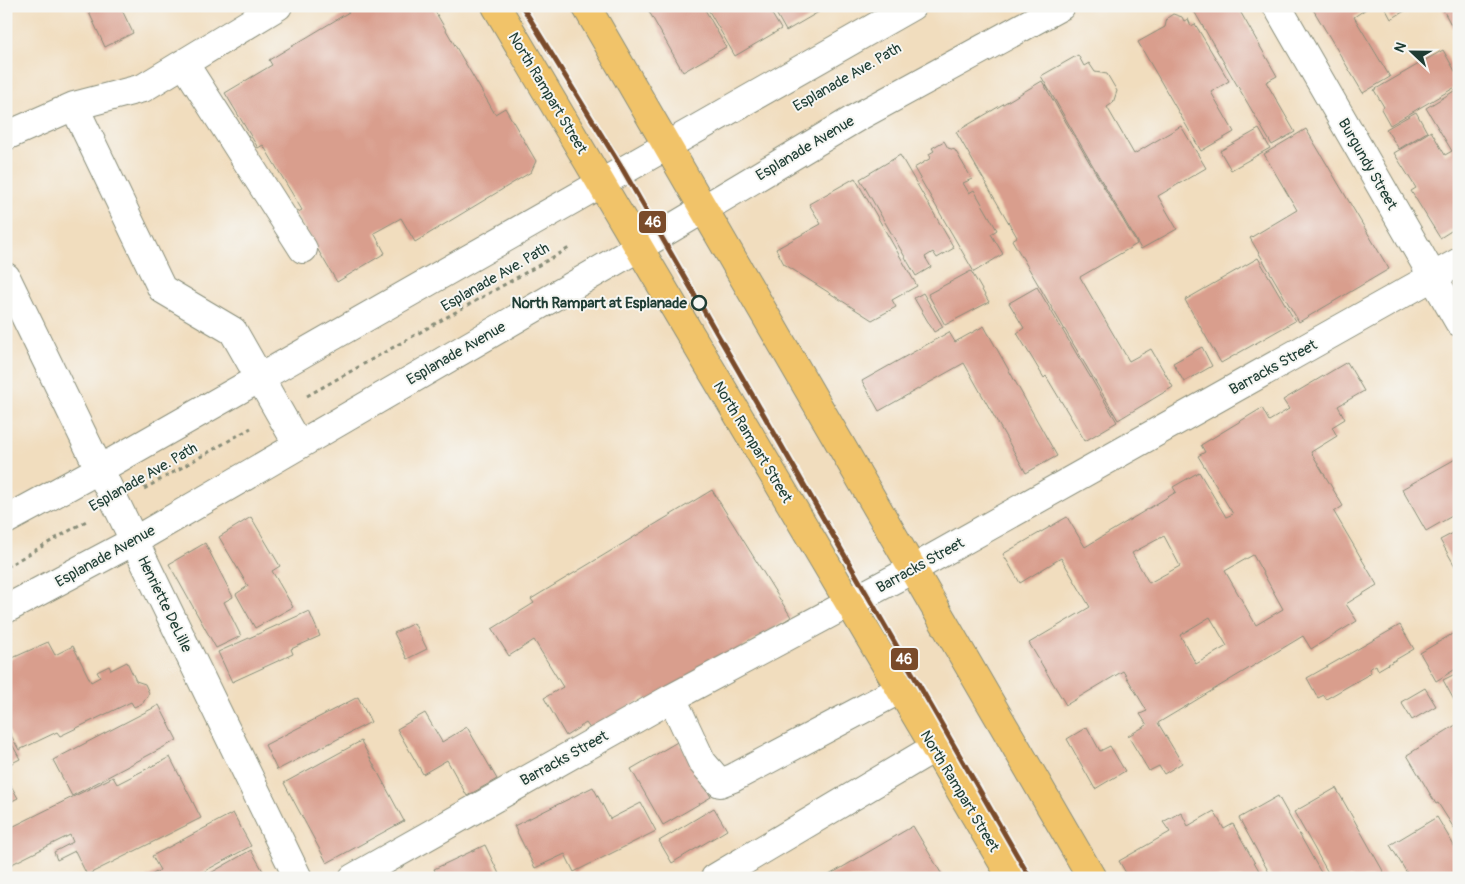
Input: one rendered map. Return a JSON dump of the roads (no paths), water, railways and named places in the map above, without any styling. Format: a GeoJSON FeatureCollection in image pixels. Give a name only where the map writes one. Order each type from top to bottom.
{"type":"FeatureCollection","features":[{"type":"Feature","properties":{"kind":"main road","name":"North Rampart Street"},"geometry":{"type":"LineString","coordinates":[[496,6],[899,690],[1012,878]]}},
{"type":"Feature","properties":{"kind":"main road"},"geometry":{"type":"LineString","coordinates":[[586,6],[1092,878]]}},
{"type":"Feature","properties":{"kind":"street"},"geometry":{"type":"LineString","coordinates":[[6,136],[74,106],[143,88],[278,6]]}},
{"type":"Feature","properties":{"kind":"street"},"geometry":{"type":"LineString","coordinates":[[6,520],[100,469],[912,6]]}},
{"type":"Feature","properties":{"kind":"street","name":"Esplanade Avenue"},"geometry":{"type":"LineString","coordinates":[[6,609],[134,541],[638,248],[856,118],[1061,6]]}},
{"type":"Feature","properties":{"kind":"street","name":"Burgundy Street"},"geometry":{"type":"LineString","coordinates":[[1277,6],[1459,322]]}},
{"type":"Feature","properties":{"kind":"street"},"geometry":{"type":"LineString","coordinates":[[184,63],[303,249]]}},
{"type":"Feature","properties":{"kind":"street"},"geometry":{"type":"LineString","coordinates":[[74,106],[162,289],[233,332],[298,445]]}},
{"type":"Feature","properties":{"kind":"street","name":"Barracks Street"},"geometry":{"type":"LineString","coordinates":[[353,878],[672,698],[912,569],[1459,262]]}},
{"type":"Feature","properties":{"kind":"street","name":"Henriette DeLille"},"geometry":{"type":"LineString","coordinates":[[6,277],[118,504],[134,541],[298,878]]}},
{"type":"Feature","properties":{"kind":"street"},"geometry":{"type":"LineString","coordinates":[[672,698],[702,762],[720,783],[733,778],[899,690]]}},
{"type":"Feature","properties":{"kind":"street"},"geometry":{"type":"LineString","coordinates":[[715,878],[934,748]]}},
{"type":"Feature","properties":{"kind":"place","name":"North Rampart at Esplanade"},"geometry":{"type":"Point","coordinates":[699,303]}}]}
